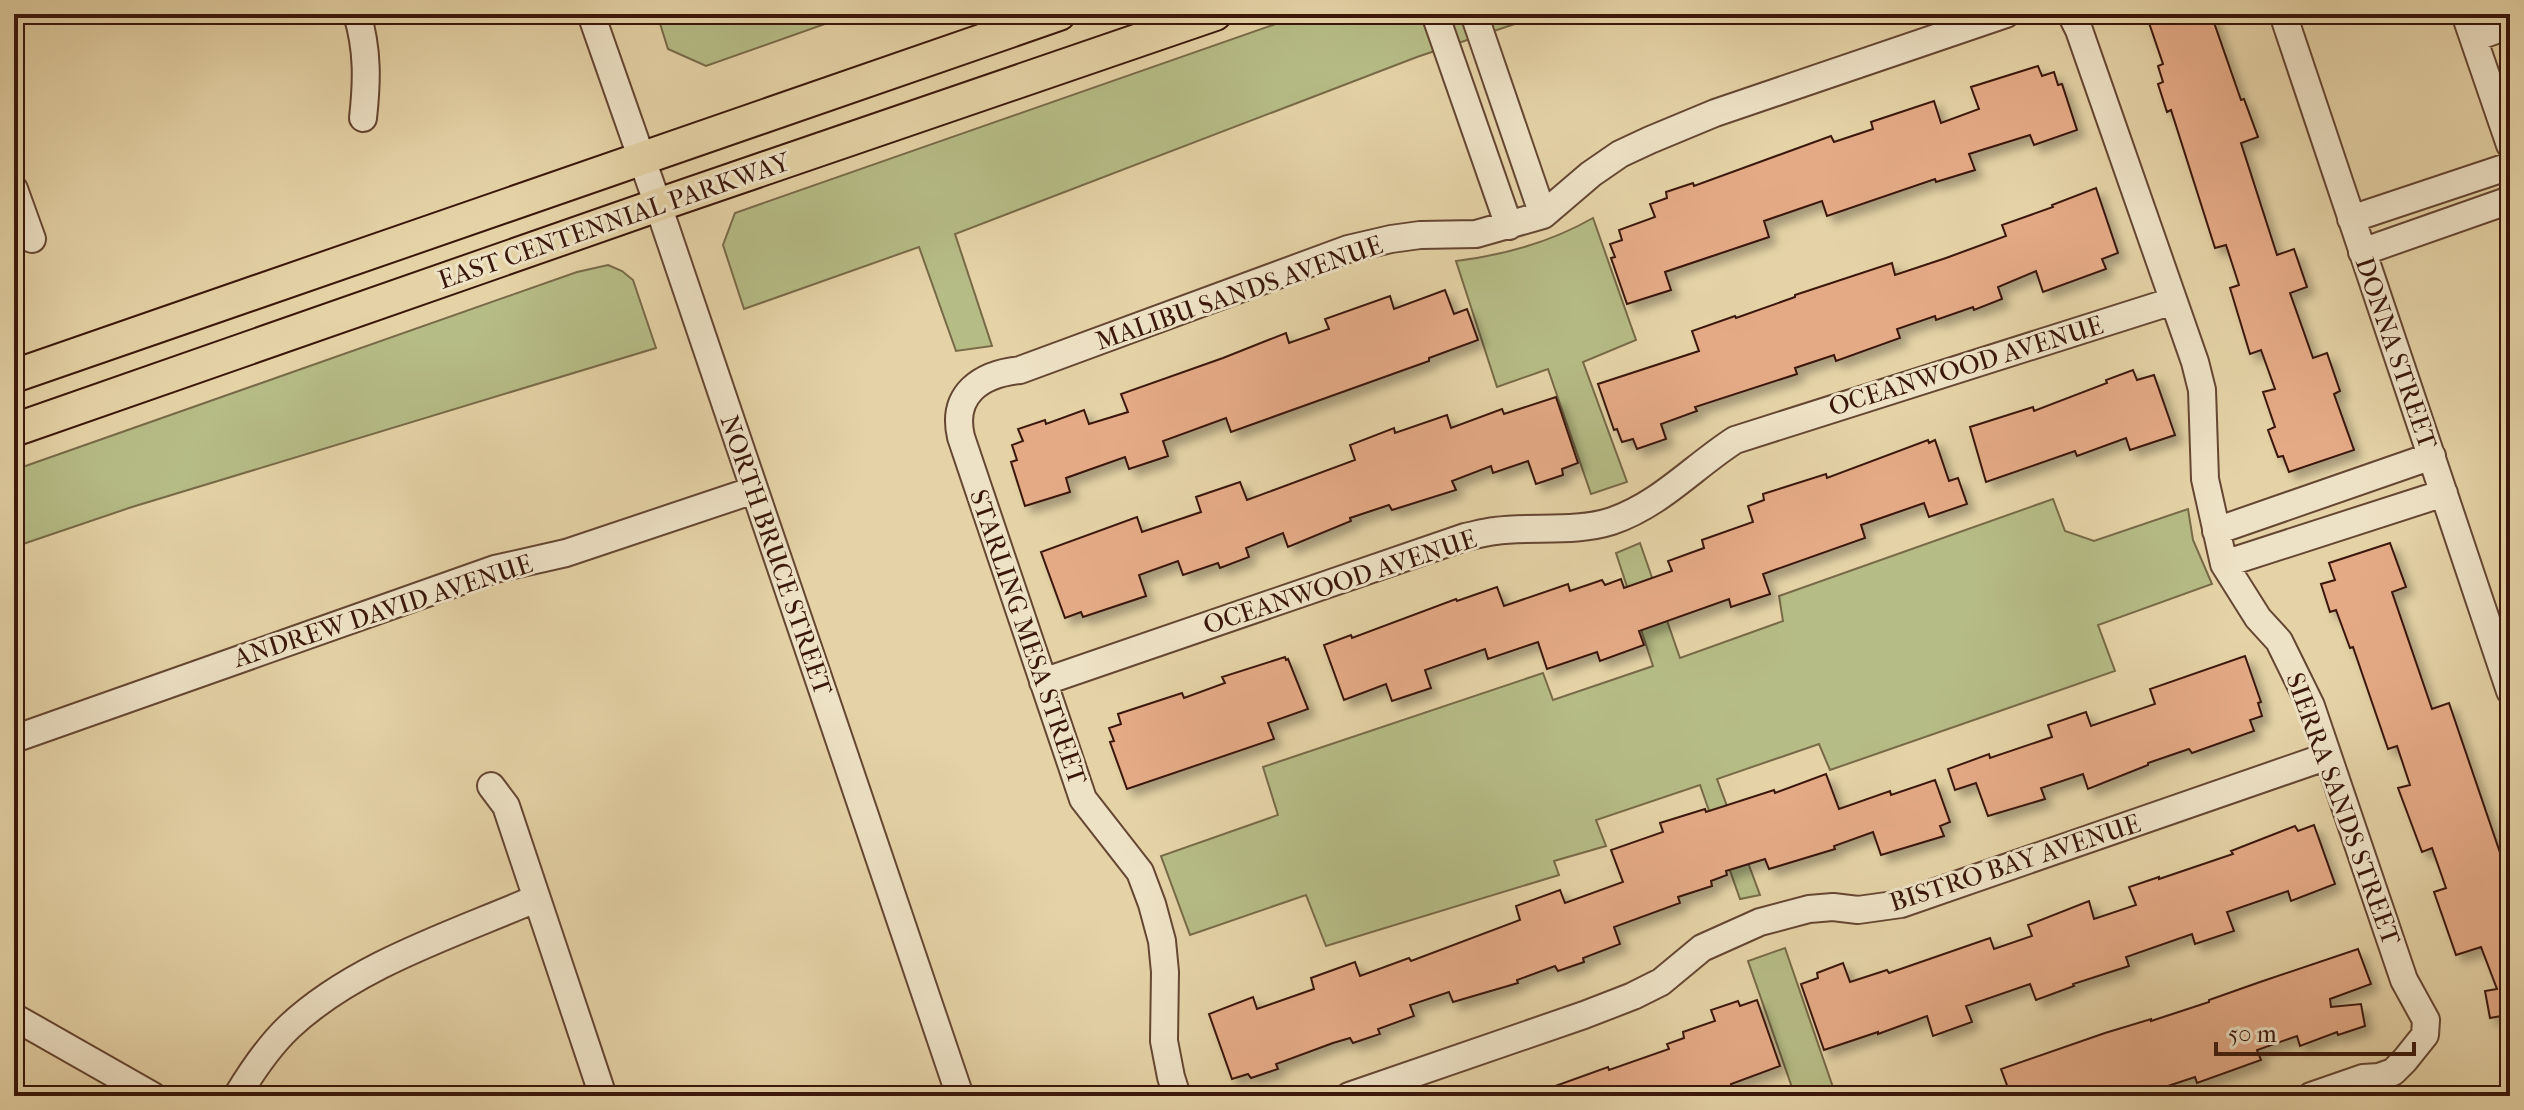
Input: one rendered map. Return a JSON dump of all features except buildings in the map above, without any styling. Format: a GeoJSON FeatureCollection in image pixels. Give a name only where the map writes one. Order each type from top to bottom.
{"type":"FeatureCollection","features":[{"type":"Feature","properties":{"kind":"main road","name":"EAST CENTENNIAL PARKWAY"},"geometry":{"type":"LineString","coordinates":[[14,376],[1059,14]]}},
{"type":"Feature","properties":{"kind":"main road","name":"EAST CENTENNIAL PARKWAY"},"geometry":{"type":"LineString","coordinates":[[14,430],[1215,14]]}},
{"type":"Feature","properties":{"kind":"street"},"geometry":{"type":"LineString","coordinates":[[357,14],[365,40],[367,61],[363,118]]}},
{"type":"Feature","properties":{"kind":"street","name":"NORTH BRUCE STREET"},"geometry":{"type":"LineString","coordinates":[[591,14],[960,1096]]}},
{"type":"Feature","properties":{"kind":"street"},"geometry":{"type":"LineString","coordinates":[[1435,14],[1509,226]]}},
{"type":"Feature","properties":{"kind":"street"},"geometry":{"type":"LineString","coordinates":[[1474,14],[1543,215]]}},
{"type":"Feature","properties":{"kind":"street","name":"MALIBU SANDS AVENUE"},"geometry":{"type":"LineString","coordinates":[[965,398],[976,384],[997,372],[1020,370],[1348,249],[1420,235],[1476,234],[1543,215],[1591,174],[1620,154],[1650,140],[1715,113],[2006,14]]}},
{"type":"Feature","properties":{"kind":"street","name":"SIERRA SANDS STREET"},"geometry":{"type":"LineString","coordinates":[[2071,14],[2202,390],[2205,479],[2224,564],[2258,618],[2279,641],[2311,706],[2404,980],[2426,1020],[2425,1035],[2393,1072],[2363,1078],[2311,1096]]}},
{"type":"Feature","properties":{"kind":"street","name":"DONNA STREET"},"geometry":{"type":"LineString","coordinates":[[2283,14],[2510,691]]}},
{"type":"Feature","properties":{"kind":"street"},"geometry":{"type":"LineString","coordinates":[[2510,25],[2470,26],[2510,145]]}},
{"type":"Feature","properties":{"kind":"street"},"geometry":{"type":"LineString","coordinates":[[2351,219],[2510,166]]}},
{"type":"Feature","properties":{"kind":"street"},"geometry":{"type":"LineString","coordinates":[[14,189],[32,239]]}},
{"type":"Feature","properties":{"kind":"street"},"geometry":{"type":"LineString","coordinates":[[2443,189],[2455,220]]}},
{"type":"Feature","properties":{"kind":"street"},"geometry":{"type":"LineString","coordinates":[[2362,252],[2510,200]]}},
{"type":"Feature","properties":{"kind":"street","name":"OCEANWOOD AVENUE"},"geometry":{"type":"LineString","coordinates":[[1043,682],[1465,537],[1495,531],[1583,527],[1611,521],[1660,498],[1735,440],[2173,301]]}},
{"type":"Feature","properties":{"kind":"street","name":"STARLING MESA STREET"},"geometry":{"type":"LineString","coordinates":[[965,398],[957,420],[961,437],[1083,799],[1140,872],[1152,904],[1162,941],[1165,972],[1164,1041],[1177,1096]]}},
{"type":"Feature","properties":{"kind":"street"},"geometry":{"type":"LineString","coordinates":[[2216,531],[2432,456]]}},
{"type":"Feature","properties":{"kind":"street","name":"ANDREW DAVID AVENUE"},"geometry":{"type":"LineString","coordinates":[[14,739],[495,569],[566,553],[754,490]]}},
{"type":"Feature","properties":{"kind":"street"},"geometry":{"type":"LineString","coordinates":[[2224,564],[2444,493]]}},
{"type":"Feature","properties":{"kind":"street","name":"BISTRO BAY AVENUE"},"geometry":{"type":"LineString","coordinates":[[1349,1096],[1633,996],[1661,982],[1702,948],[1771,919],[1809,909],[1833,907],[1858,910],[1901,904],[2328,756]]}},
{"type":"Feature","properties":{"kind":"street"},"geometry":{"type":"LineString","coordinates":[[491,786],[506,806],[603,1096]]}},
{"type":"Feature","properties":{"kind":"street"},"geometry":{"type":"LineString","coordinates":[[237,1096],[261,1058],[313,1006],[377,967],[535,899]]}},
{"type":"Feature","properties":{"kind":"street"},"geometry":{"type":"LineString","coordinates":[[14,1017],[153,1096]]}},
{"type":"Feature","properties":{"kind":"green space"},"geometry":{"type":"Polygon","coordinates":[[[657,14],[853,14],[706,66],[668,49],[657,14]]]}},
{"type":"Feature","properties":{"kind":"green space"},"geometry":{"type":"Polygon","coordinates":[[[1304,14],[1544,14],[1417,57],[955,234],[992,346],[956,351],[919,247],[744,309],[723,245],[735,213],[1304,14]]]}},
{"type":"Feature","properties":{"kind":"green space"},"geometry":{"type":"Polygon","coordinates":[[[1593,218],[1636,340],[1583,362],[1627,482],[1591,494],[1548,369],[1497,387],[1456,261],[1527,246],[1593,218]]]}},
{"type":"Feature","properties":{"kind":"green space"},"geometry":{"type":"Polygon","coordinates":[[[608,265],[633,280],[656,348],[132,507],[14,547],[14,470],[577,272],[608,265]]]}},
{"type":"Feature","properties":{"kind":"green space"},"geometry":{"type":"Polygon","coordinates":[[[2053,499],[2065,531],[2094,541],[2188,509],[2193,540],[2212,584],[2098,625],[2115,671],[1830,770],[1819,744],[1717,779],[1760,895],[1740,899],[1700,785],[1596,820],[1606,846],[1554,861],[1559,875],[1326,946],[1306,895],[1190,935],[1161,856],[1278,815],[1263,767],[1543,673],[1553,700],[1653,666],[1616,553],[1640,543],[1680,658],[1783,621],[1779,596],[2053,499]]]}},
{"type":"Feature","properties":{"kind":"green space"},"geometry":{"type":"Polygon","coordinates":[[[1785,948],[1836,1096],[1795,1096],[1748,961],[1785,948]]]}}]}
